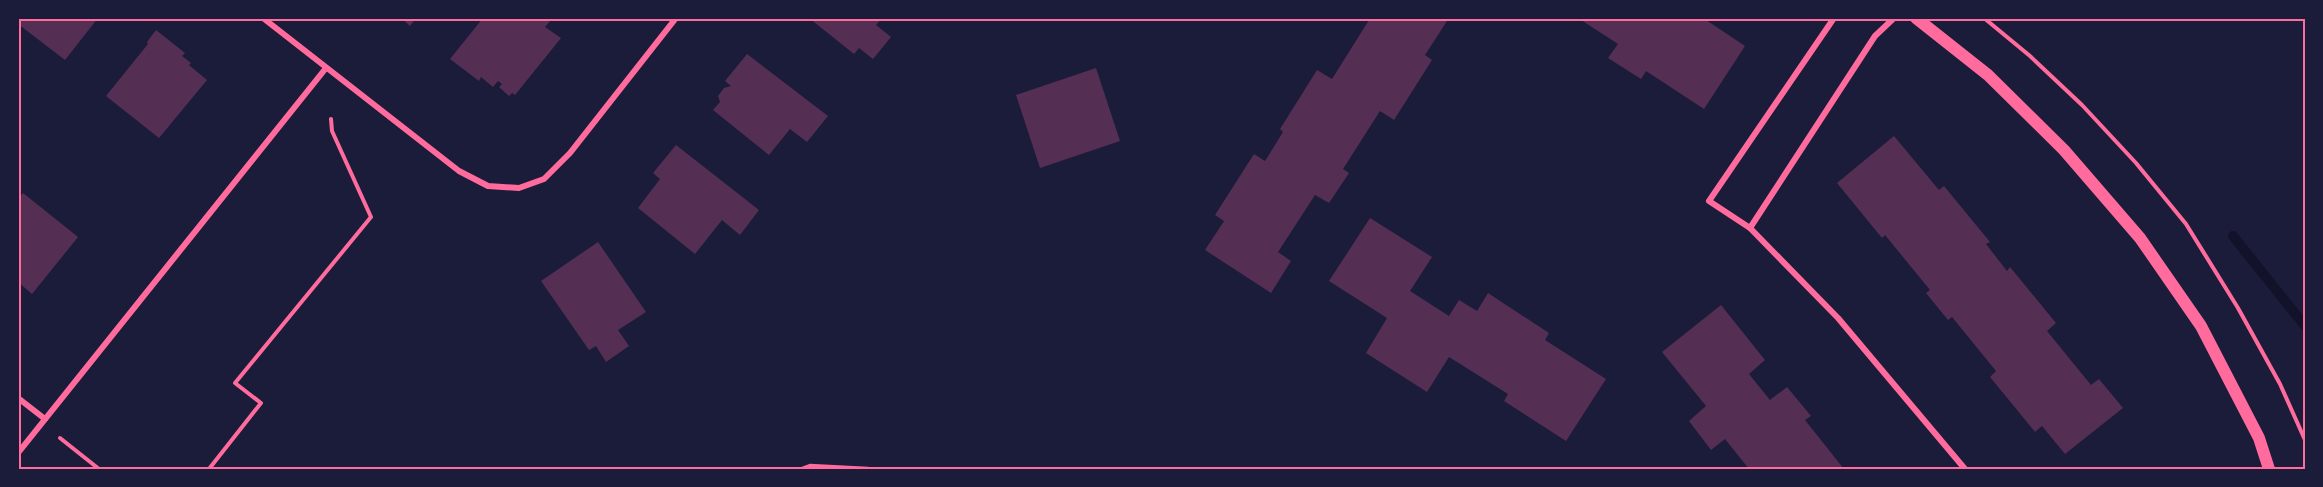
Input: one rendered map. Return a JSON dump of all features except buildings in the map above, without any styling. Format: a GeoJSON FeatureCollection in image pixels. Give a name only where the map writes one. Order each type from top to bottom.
{"type":"FeatureCollection","features":[{"type":"Feature","properties":{"kind":"main road"},"geometry":{"type":"LineString","coordinates":[[1917,18],[1988,75],[2064,150],[2140,238],[2201,326],[2259,438],[2269,469]]}},
{"type":"Feature","properties":{"kind":"street"},"geometry":{"type":"LineString","coordinates":[[263,18],[459,171],[488,186],[519,188],[544,178],[570,153],[676,18]]}},
{"type":"Feature","properties":{"kind":"street"},"geometry":{"type":"LineString","coordinates":[[1834,18],[1709,201],[1750,228],[1838,318],[1965,469]]}},
{"type":"Feature","properties":{"kind":"street"},"geometry":{"type":"LineString","coordinates":[[1750,228],[1875,36],[1894,18]]}},
{"type":"Feature","properties":{"kind":"street"},"geometry":{"type":"LineString","coordinates":[[18,453],[326,68]]}},
{"type":"Feature","properties":{"kind":"street"},"geometry":{"type":"LineString","coordinates":[[18,398],[45,419]]}},
{"type":"Feature","properties":{"kind":"lane"},"geometry":{"type":"LineString","coordinates":[[802,469],[810,466],[868,469]]}},
{"type":"Feature","properties":{"kind":"path"},"geometry":{"type":"LineString","coordinates":[[1984,18],[2030,56],[2082,105],[2136,163],[2186,224],[2238,308],[2280,384],[2305,440]]}},
{"type":"Feature","properties":{"kind":"path"},"geometry":{"type":"LineString","coordinates":[[209,469],[261,403],[235,383],[371,217],[332,131],[331,119]]}},
{"type":"Feature","properties":{"kind":"path"},"geometry":{"type":"LineString","coordinates":[[45,419],[61,440],[99,469]]}},
{"type":"Feature","properties":{"kind":"waterway"},"geometry":{"type":"LineString","coordinates":[[2233,236],[2305,326]]}}]}
